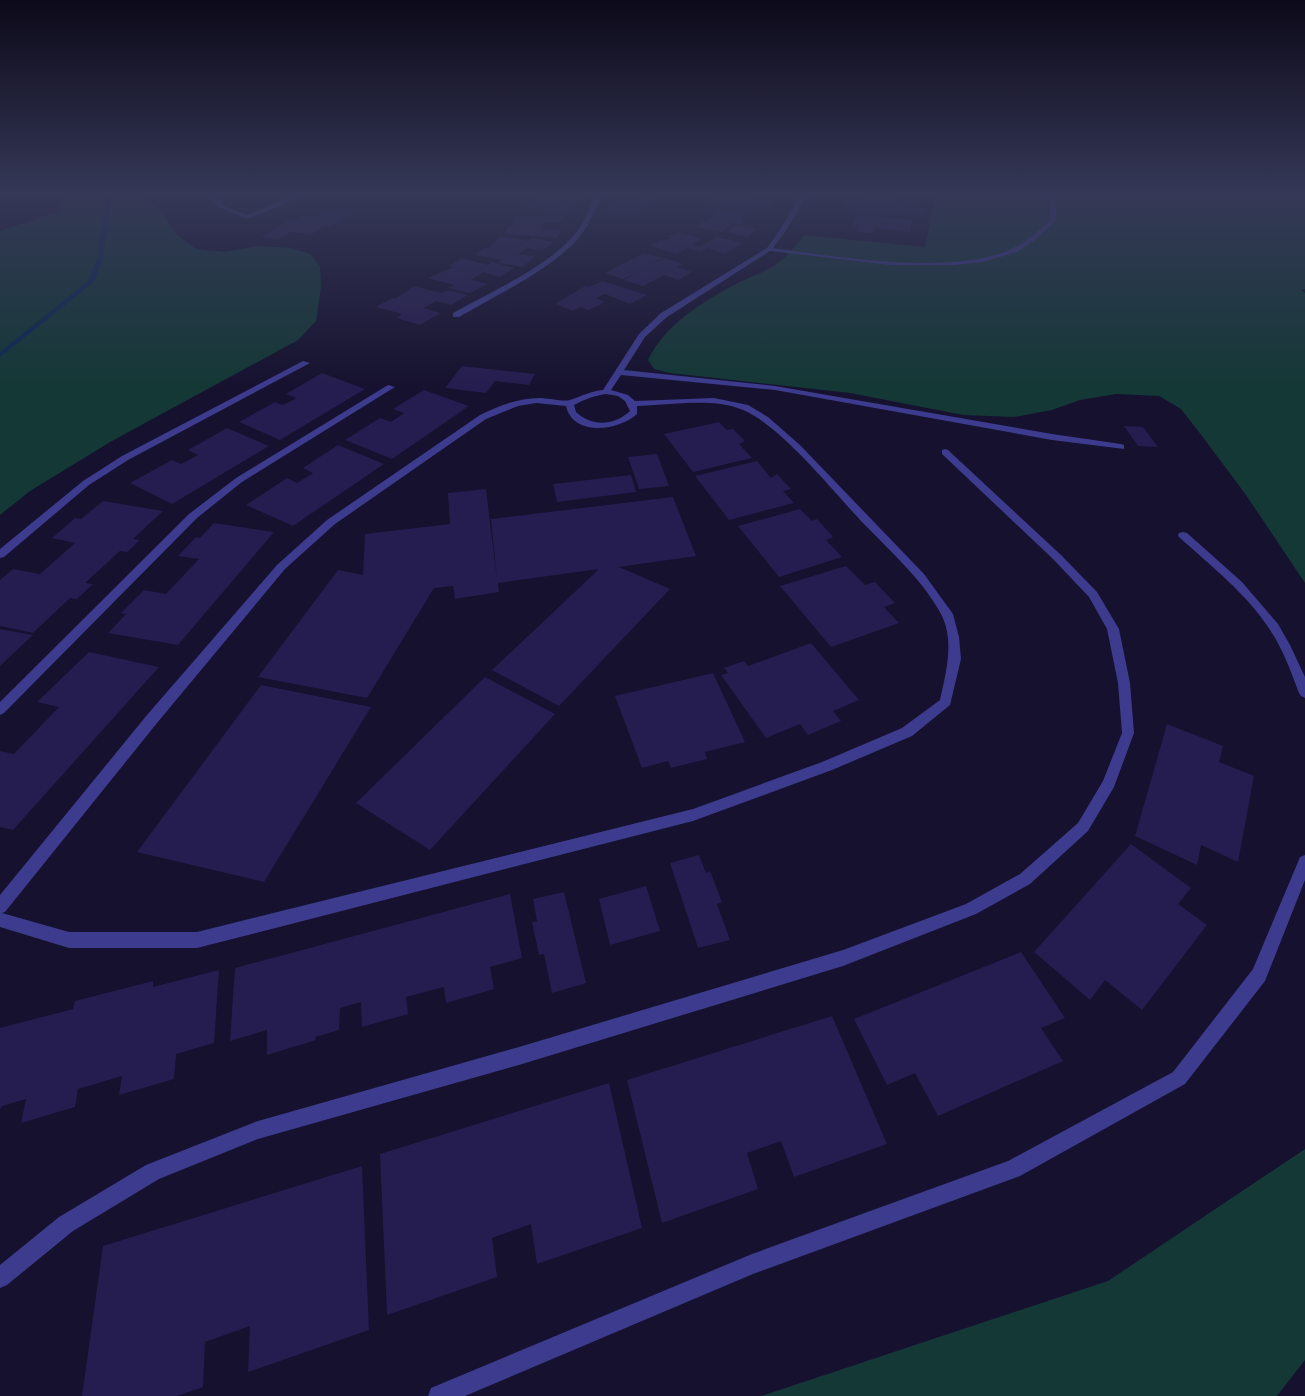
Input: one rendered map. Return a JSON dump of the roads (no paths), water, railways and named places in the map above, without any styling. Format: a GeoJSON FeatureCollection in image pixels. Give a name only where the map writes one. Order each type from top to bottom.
{"type":"FeatureCollection","features":[{"type":"Feature","properties":{"kind":"street"},"geometry":{"type":"LineString","coordinates":[[456,315],[550,258]]}},
{"type":"Feature","properties":{"kind":"street"},"geometry":{"type":"LineString","coordinates":[[606,392],[642,336],[664,315],[754,258]]}},
{"type":"Feature","properties":{"kind":"street"},"geometry":{"type":"LineString","coordinates":[[850,258],[884,262],[936,264],[984,258]]}},
{"type":"Feature","properties":{"kind":"street"},"geometry":{"type":"LineString","coordinates":[[0,555],[86,483],[125,458],[306,362]]}},
{"type":"Feature","properties":{"kind":"street"},"geometry":{"type":"LineString","coordinates":[[618,372],[775,388],[1121,447]]}},
{"type":"Feature","properties":{"kind":"street"},"geometry":{"type":"LineString","coordinates":[[0,710],[193,516],[239,480],[392,387]]}},
{"type":"Feature","properties":{"kind":"street"},"geometry":{"type":"LineString","coordinates":[[0,907],[152,719],[281,567],[331,522],[483,417],[496,410],[527,400],[559,401],[570,404],[590,393],[606,392],[627,397],[633,404],[634,412],[630,417],[614,424],[604,425],[583,422],[576,418],[572,413],[570,404]]}},
{"type":"Feature","properties":{"kind":"street"},"geometry":{"type":"LineString","coordinates":[[0,920],[69,940],[197,940],[693,815],[827,766],[906,732],[946,702],[955,659],[953,636],[947,614],[920,577],[796,447],[766,419],[745,407],[714,401],[633,404]]}},
{"type":"Feature","properties":{"kind":"street"},"geometry":{"type":"LineString","coordinates":[[0,1278],[66,1224],[153,1172],[258,1130],[519,1056],[843,958],[971,909],[1032,872],[1083,827],[1109,783],[1128,733],[1124,683],[1113,629],[1093,595],[1057,557],[945,452]]}},
{"type":"Feature","properties":{"kind":"street"},"geometry":{"type":"LineString","coordinates":[[1183,535],[1268,617],[1282,639],[1305,694]]}},
{"type":"Feature","properties":{"kind":"street"},"geometry":{"type":"LineString","coordinates":[[438,1396],[752,1264],[1013,1169],[1179,1078],[1259,975],[1305,862]]}},
{"type":"Feature","properties":{"kind":"waterway"},"geometry":{"type":"LineString","coordinates":[[0,355],[91,282],[100,258]]}}]}
